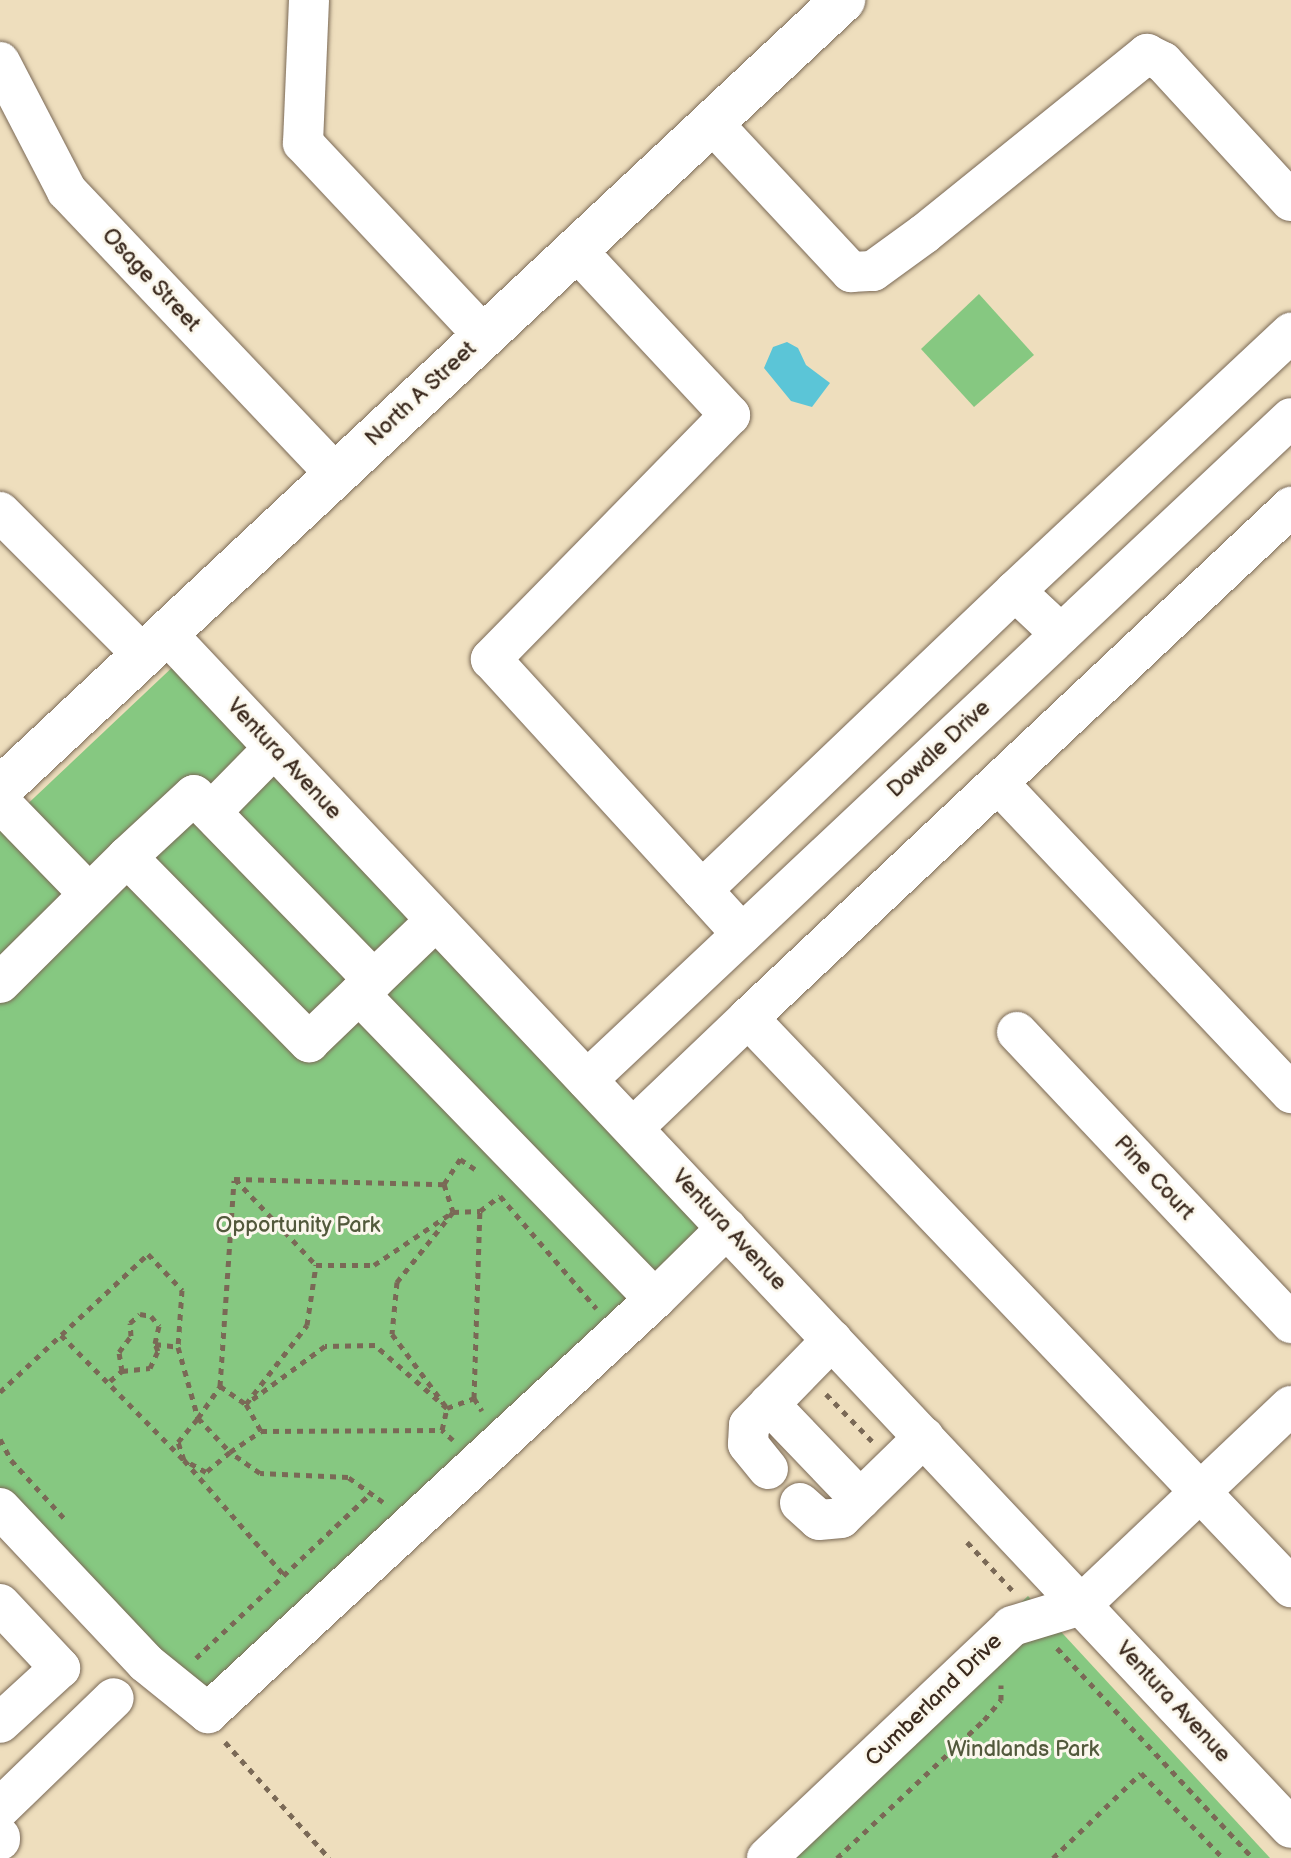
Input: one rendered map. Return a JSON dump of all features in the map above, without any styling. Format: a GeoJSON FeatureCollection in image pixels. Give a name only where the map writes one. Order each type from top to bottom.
{"type":"FeatureCollection","features":[{"type":"Feature","properties":{"kind":"main road","name":"North A Street"},"geometry":{"type":"LineString","coordinates":[[0,789],[843,0]]}},
{"type":"Feature","properties":{"kind":"street"},"geometry":{"type":"LineString","coordinates":[[309,0],[303,143],[484,336]]}},
{"type":"Feature","properties":{"kind":"street"},"geometry":{"type":"LineString","coordinates":[[712,123],[851,272],[873,271],[924,234],[1147,54],[1163,62],[1291,201]]}},
{"type":"Feature","properties":{"kind":"street","name":"Osage Street"},"geometry":{"type":"LineString","coordinates":[[0,62],[67,191],[336,474]]}},
{"type":"Feature","properties":{"kind":"street"},"geometry":{"type":"LineString","coordinates":[[576,250],[730,415],[491,659],[742,934]]}},
{"type":"Feature","properties":{"kind":"street"},"geometry":{"type":"LineString","coordinates":[[702,890],[1291,333]]}},
{"type":"Feature","properties":{"kind":"street","name":"Dowdle Drive"},"geometry":{"type":"LineString","coordinates":[[587,1080],[1291,418]]}},
{"type":"Feature","properties":{"kind":"street"},"geometry":{"type":"LineString","coordinates":[[633,1128],[1291,507]]}},
{"type":"Feature","properties":{"kind":"street","name":"Ventura Avenue"},"geometry":{"type":"LineString","coordinates":[[0,512],[274,748],[1291,1828]]}},
{"type":"Feature","properties":{"kind":"street"},"geometry":{"type":"LineString","coordinates":[[1015,591],[1061,634]]}},
{"type":"Feature","properties":{"kind":"street"},"geometry":{"type":"LineString","coordinates":[[211,812],[274,748]]}},
{"type":"Feature","properties":{"kind":"street"},"geometry":{"type":"LineString","coordinates":[[998,783],[1291,1093]]}},
{"type":"Feature","properties":{"kind":"street"},"geometry":{"type":"LineString","coordinates":[[0,983],[194,795],[655,1299]]}},
{"type":"Feature","properties":{"kind":"street"},"geometry":{"type":"LineString","coordinates":[[0,802],[89,894]]}},
{"type":"Feature","properties":{"kind":"street"},"geometry":{"type":"LineString","coordinates":[[127,857],[309,1042],[436,920]]}},
{"type":"Feature","properties":{"kind":"street"},"geometry":{"type":"LineString","coordinates":[[748,1018],[1291,1587]]}},
{"type":"Feature","properties":{"kind":"street","name":"Pine Court"},"geometry":{"type":"LineString","coordinates":[[1017,1032],[1291,1323]]}},
{"type":"Feature","properties":{"kind":"street"},"geometry":{"type":"LineString","coordinates":[[0,1508],[146,1663],[208,1713],[655,1299],[727,1228]]}},
{"type":"Feature","properties":{"kind":"street"},"geometry":{"type":"LineString","coordinates":[[768,1469],[748,1444],[747,1431],[832,1340]]}},
{"type":"Feature","properties":{"kind":"street"},"geometry":{"type":"LineString","coordinates":[[769,1404],[860,1499]]}},
{"type":"Feature","properties":{"kind":"street","name":"Cumberland Drive"},"geometry":{"type":"LineString","coordinates":[[767,1858],[1012,1626],[1081,1605],[1291,1406]]}},
{"type":"Feature","properties":{"kind":"street"},"geometry":{"type":"LineString","coordinates":[[800,1503],[825,1522],[841,1518],[924,1437]]}},
{"type":"Feature","properties":{"kind":"street"},"geometry":{"type":"LineString","coordinates":[[0,1604],[60,1668],[0,1723]]}},
{"type":"Feature","properties":{"kind":"street"},"geometry":{"type":"LineString","coordinates":[[0,1808],[114,1698]]}},
{"type":"Feature","properties":{"kind":"path"},"geometry":{"type":"LineString","coordinates":[[444,1184],[460,1159]]}},
{"type":"Feature","properties":{"kind":"path"},"geometry":{"type":"LineString","coordinates":[[234,1179],[444,1184]]}},
{"type":"Feature","properties":{"kind":"path"},"geometry":{"type":"LineString","coordinates":[[234,1179],[316,1265],[374,1265],[453,1212],[480,1211],[500,1196],[600,1312],[589,1323]]}},
{"type":"Feature","properties":{"kind":"path"},"geometry":{"type":"LineString","coordinates":[[234,1179],[220,1386],[178,1442],[184,1460],[206,1472],[261,1431],[442,1430],[460,1446]]}},
{"type":"Feature","properties":{"kind":"path"},"geometry":{"type":"LineString","coordinates":[[444,1184],[453,1212]]}},
{"type":"Feature","properties":{"kind":"path"},"geometry":{"type":"LineString","coordinates":[[480,1211],[474,1398],[488,1420]]}},
{"type":"Feature","properties":{"kind":"path"},"geometry":{"type":"LineString","coordinates":[[442,1430],[447,1408],[392,1334],[397,1282],[453,1212]]}},
{"type":"Feature","properties":{"kind":"path"},"geometry":{"type":"LineString","coordinates":[[0,1392],[148,1254],[182,1290],[178,1347],[198,1418],[230,1452],[260,1473],[348,1477],[368,1496],[396,1508]]}},
{"type":"Feature","properties":{"kind":"path"},"geometry":{"type":"LineString","coordinates":[[246,1404],[307,1325],[316,1265]]}},
{"type":"Feature","properties":{"kind":"path"},"geometry":{"type":"LineString","coordinates":[[110,1381],[122,1371],[150,1368],[158,1351],[155,1344],[159,1326],[151,1316],[140,1314],[130,1323],[131,1336],[119,1352],[122,1371]]}},
{"type":"Feature","properties":{"kind":"path"},"geometry":{"type":"LineString","coordinates":[[61,1335],[110,1381],[184,1460],[284,1575]]}},
{"type":"Feature","properties":{"kind":"path"},"geometry":{"type":"LineString","coordinates":[[155,1344],[178,1347]]}},
{"type":"Feature","properties":{"kind":"path"},"geometry":{"type":"LineString","coordinates":[[246,1404],[325,1346],[375,1345],[447,1408]]}},
{"type":"Feature","properties":{"kind":"path"},"geometry":{"type":"LineString","coordinates":[[220,1386],[246,1404],[261,1431]]}},
{"type":"Feature","properties":{"kind":"path"},"geometry":{"type":"LineString","coordinates":[[447,1408],[474,1398]]}},
{"type":"Feature","properties":{"kind":"path"},"geometry":{"type":"LineString","coordinates":[[0,1439],[11,1460],[75,1530]]}},
{"type":"Feature","properties":{"kind":"path"},"geometry":{"type":"LineString","coordinates":[[329,1858],[193,1700],[194,1659],[368,1496]]}},
{"type":"Feature","properties":{"kind":"path"},"geometry":{"type":"LineString","coordinates":[[1039,1619],[1057,1647],[1253,1858]]}},
{"type":"Feature","properties":{"kind":"path"},"geometry":{"type":"LineString","coordinates":[[183,1648],[194,1659]]}},
{"type":"Feature","properties":{"kind":"path"},"geometry":{"type":"LineString","coordinates":[[837,1858],[984,1720],[1001,1700],[1002,1678]]}},
{"type":"Feature","properties":{"kind":"path"},"geometry":{"type":"LineString","coordinates":[[1053,1858],[1141,1773],[1223,1858]]}},
{"type":"Feature","properties":{"kind":"green space"},"geometry":{"type":"Polygon","coordinates":[[[979,294],[1034,355],[974,407],[921,349],[979,294]]]}},
{"type":"Feature","properties":{"kind":"green space","name":"Opportunity Park"},"geometry":{"type":"Polygon","coordinates":[[[179,661],[720,1241],[210,1717],[0,1497],[0,830],[179,661]]]}},
{"type":"Feature","properties":{"kind":"green space","name":"Windlands Park"},"geometry":{"type":"Polygon","coordinates":[[[1028,1596],[1270,1858],[747,1858],[1028,1596]]]}},
{"type":"Feature","properties":{"kind":"water"},"geometry":{"type":"Polygon","coordinates":[[[787,342],[798,348],[806,365],[830,383],[812,407],[791,401],[764,368],[773,347],[787,342]]]}}]}
